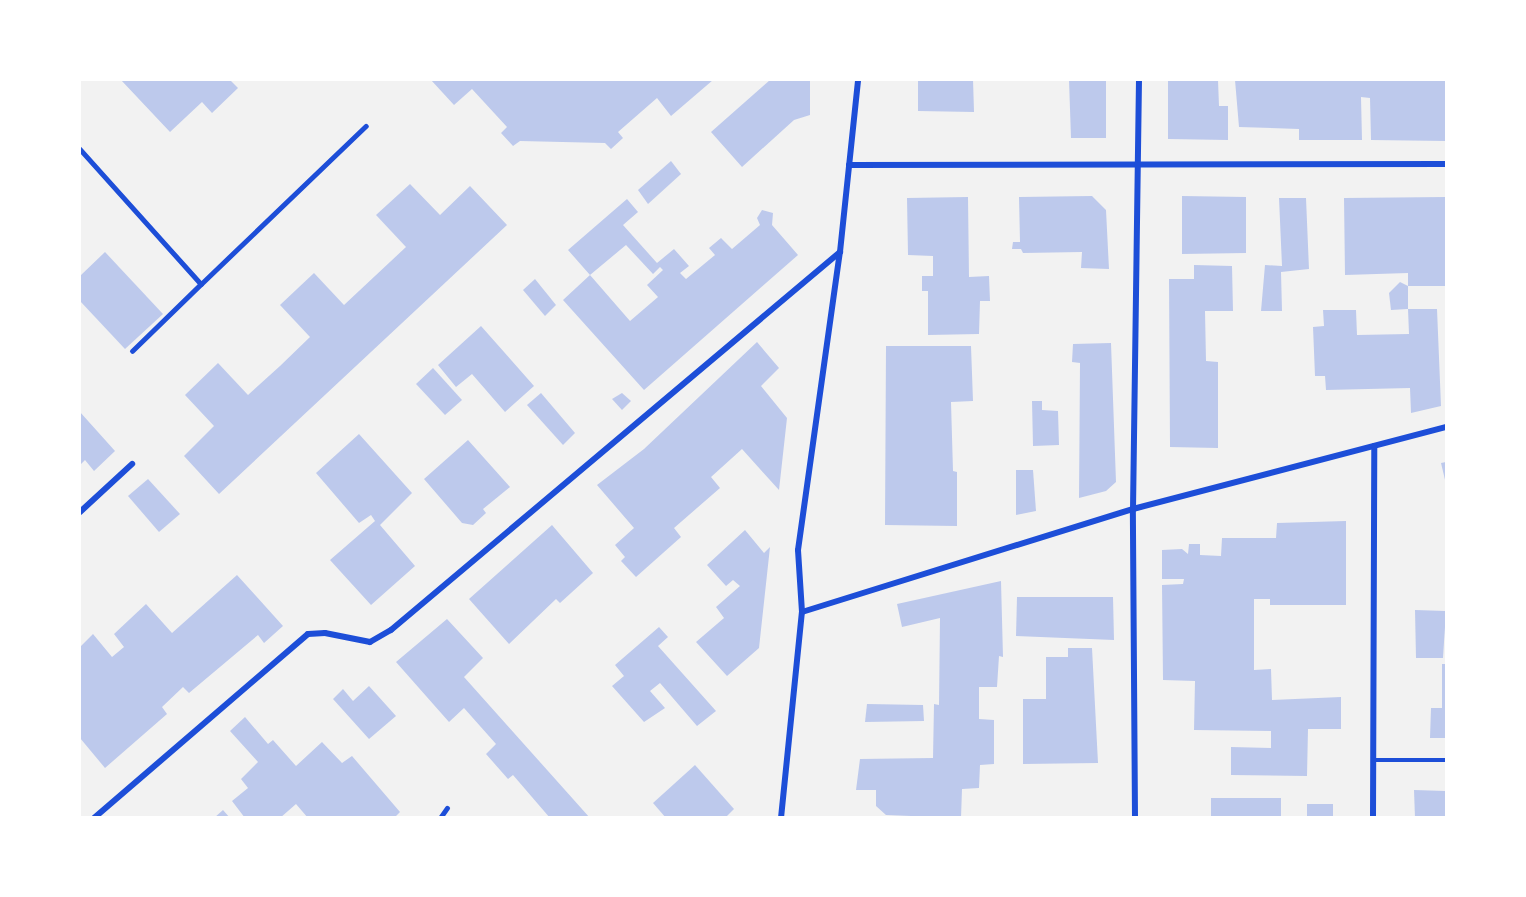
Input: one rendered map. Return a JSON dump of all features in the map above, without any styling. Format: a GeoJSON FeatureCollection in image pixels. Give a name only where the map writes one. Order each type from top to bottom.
{"type":"FeatureCollection","features":[{"type":"Feature","properties":{"kind":"street"},"geometry":{"type":"LineString","coordinates":[[781,818],[802,612],[798,550],[840,252],[858,80]]}},
{"type":"Feature","properties":{"kind":"street"},"geometry":{"type":"LineString","coordinates":[[1135,818],[1133,509],[1139,80]]}},
{"type":"Feature","properties":{"kind":"street"},"geometry":{"type":"LineString","coordinates":[[849,165],[1446,164]]}},
{"type":"Feature","properties":{"kind":"street"},"geometry":{"type":"LineString","coordinates":[[94,818],[308,634],[325,633],[370,642],[392,630],[840,252]]}},
{"type":"Feature","properties":{"kind":"street"},"geometry":{"type":"LineString","coordinates":[[802,612],[1133,509],[1446,427]]}},
{"type":"Feature","properties":{"kind":"street"},"geometry":{"type":"LineString","coordinates":[[1373,818],[1374,446]]}},
{"type":"Feature","properties":{"kind":"street"},"geometry":{"type":"LineString","coordinates":[[80,512],[132,464]]}},
{"type":"Feature","properties":{"kind":"lane"},"geometry":{"type":"LineString","coordinates":[[132,351],[366,126]]}},
{"type":"Feature","properties":{"kind":"lane"},"geometry":{"type":"LineString","coordinates":[[80,149],[201,284]]}},
{"type":"Feature","properties":{"kind":"lane"},"geometry":{"type":"LineString","coordinates":[[1373,760],[1446,760]]}},
{"type":"Feature","properties":{"kind":"lane"},"geometry":{"type":"LineString","coordinates":[[440,818],[447,808]]}},
{"type":"Feature","properties":{"kind":"building"},"geometry":{"type":"Polygon","coordinates":[[[121,80],[230,80],[238,88],[212,113],[202,102],[170,132],[121,80]]]}},
{"type":"Feature","properties":{"kind":"building"},"geometry":{"type":"Polygon","coordinates":[[[431,80],[713,80],[671,116],[657,98],[618,132],[623,138],[611,149],[605,143],[520,141],[513,146],[501,133],[507,127],[472,89],[454,105],[431,80]]]}},
{"type":"Feature","properties":{"kind":"building"},"geometry":{"type":"Polygon","coordinates":[[[770,80],[810,80],[810,115],[794,120],[742,167],[711,132],[770,80]]]}},
{"type":"Feature","properties":{"kind":"building"},"geometry":{"type":"Polygon","coordinates":[[[918,80],[973,80],[974,112],[918,111],[918,80]]]}},
{"type":"Feature","properties":{"kind":"building"},"geometry":{"type":"Polygon","coordinates":[[[1069,80],[1106,80],[1106,138],[1071,138],[1069,80]]]}},
{"type":"Feature","properties":{"kind":"building"},"geometry":{"type":"Polygon","coordinates":[[[1168,80],[1218,80],[1219,106],[1228,106],[1228,140],[1168,139],[1168,80]]]}},
{"type":"Feature","properties":{"kind":"building"},"geometry":{"type":"Polygon","coordinates":[[[1235,80],[1446,80],[1446,141],[1371,140],[1370,98],[1361,97],[1362,140],[1299,140],[1299,129],[1239,127],[1235,80]]]}},
{"type":"Feature","properties":{"kind":"building"},"geometry":{"type":"Polygon","coordinates":[[[671,161],[681,174],[648,204],[638,190],[671,161]]]}},
{"type":"Feature","properties":{"kind":"building"},"geometry":{"type":"Polygon","coordinates":[[[410,184],[440,215],[470,186],[507,225],[219,494],[184,456],[214,426],[185,395],[218,363],[248,395],[280,366],[310,337],[280,305],[314,273],[344,305],[406,247],[376,215],[410,184]]]}},
{"type":"Feature","properties":{"kind":"building"},"geometry":{"type":"Polygon","coordinates":[[[1092,196],[1106,210],[1109,269],[1081,268],[1082,252],[1023,253],[1021,249],[1012,249],[1013,242],[1020,242],[1019,197],[1092,196]]]}},
{"type":"Feature","properties":{"kind":"building"},"geometry":{"type":"Polygon","coordinates":[[[1182,196],[1246,197],[1246,253],[1182,254],[1182,196]]]}},
{"type":"Feature","properties":{"kind":"building"},"geometry":{"type":"Polygon","coordinates":[[[968,197],[969,277],[989,276],[990,301],[980,301],[979,334],[928,335],[928,291],[922,291],[922,276],[933,276],[933,256],[908,255],[907,198],[968,197]]]}},
{"type":"Feature","properties":{"kind":"building"},"geometry":{"type":"Polygon","coordinates":[[[1446,197],[1446,286],[1408,286],[1408,273],[1345,275],[1344,198],[1446,197]]]}},
{"type":"Feature","properties":{"kind":"building"},"geometry":{"type":"Polygon","coordinates":[[[1279,198],[1306,198],[1309,269],[1281,272],[1282,311],[1261,311],[1265,265],[1282,266],[1279,198]]]}},
{"type":"Feature","properties":{"kind":"building"},"geometry":{"type":"Polygon","coordinates":[[[627,199],[638,212],[623,225],[657,263],[674,249],[689,266],[680,273],[686,279],[715,255],[709,248],[721,238],[732,249],[760,225],[757,218],[762,210],[773,213],[772,225],[798,255],[644,390],[563,300],[590,275],[568,250],[627,199]],[[626,245],[590,275],[630,321],[658,297],[647,285],[663,270],[660,267],[653,274],[626,245]]]}},
{"type":"Feature","properties":{"kind":"building"},"geometry":{"type":"Polygon","coordinates":[[[105,252],[163,314],[125,349],[80,301],[80,276],[105,252]]]}},
{"type":"Feature","properties":{"kind":"building"},"geometry":{"type":"Polygon","coordinates":[[[1194,265],[1232,266],[1233,311],[1205,311],[1206,361],[1218,362],[1218,448],[1170,447],[1169,279],[1194,279],[1194,265]]]}},
{"type":"Feature","properties":{"kind":"building"},"geometry":{"type":"Polygon","coordinates":[[[535,279],[556,305],[545,316],[523,290],[535,279]]]}},
{"type":"Feature","properties":{"kind":"building"},"geometry":{"type":"Polygon","coordinates":[[[1400,282],[1408,286],[1408,309],[1391,310],[1389,293],[1400,282]]]}},
{"type":"Feature","properties":{"kind":"building"},"geometry":{"type":"Polygon","coordinates":[[[1408,309],[1437,309],[1441,406],[1411,413],[1410,388],[1326,390],[1325,376],[1315,376],[1313,327],[1324,326],[1323,310],[1356,310],[1357,335],[1409,334],[1408,309]]]}},
{"type":"Feature","properties":{"kind":"building"},"geometry":{"type":"Polygon","coordinates":[[[481,326],[534,386],[505,412],[472,374],[456,387],[438,365],[481,326]]]}},
{"type":"Feature","properties":{"kind":"building"},"geometry":{"type":"Polygon","coordinates":[[[757,342],[779,368],[761,386],[787,418],[779,490],[742,449],[711,477],[720,488],[674,528],[681,537],[636,577],[621,561],[625,557],[615,545],[634,528],[597,485],[644,449],[757,342]]]}},
{"type":"Feature","properties":{"kind":"building"},"geometry":{"type":"Polygon","coordinates":[[[1111,343],[1116,482],[1106,491],[1079,498],[1080,363],[1072,362],[1073,344],[1111,343]]]}},
{"type":"Feature","properties":{"kind":"building"},"geometry":{"type":"Polygon","coordinates":[[[886,346],[971,346],[973,401],[951,402],[953,471],[957,472],[957,526],[885,525],[886,346]]]}},
{"type":"Feature","properties":{"kind":"building"},"geometry":{"type":"Polygon","coordinates":[[[433,368],[462,400],[445,415],[416,384],[433,368]]]}},
{"type":"Feature","properties":{"kind":"building"},"geometry":{"type":"Polygon","coordinates":[[[541,393],[575,433],[563,445],[527,405],[541,393]]]}},
{"type":"Feature","properties":{"kind":"building"},"geometry":{"type":"Polygon","coordinates":[[[622,393],[631,401],[622,410],[612,399],[622,393]]]}},
{"type":"Feature","properties":{"kind":"building"},"geometry":{"type":"Polygon","coordinates":[[[1032,401],[1042,401],[1042,410],[1058,411],[1059,445],[1033,446],[1032,401]]]}},
{"type":"Feature","properties":{"kind":"building"},"geometry":{"type":"Polygon","coordinates":[[[80,412],[115,451],[94,471],[85,460],[80,465],[80,412]]]}},
{"type":"Feature","properties":{"kind":"building"},"geometry":{"type":"Polygon","coordinates":[[[359,434],[412,493],[380,525],[415,566],[371,605],[330,560],[375,521],[371,515],[359,523],[316,473],[359,434]]]}},
{"type":"Feature","properties":{"kind":"building"},"geometry":{"type":"Polygon","coordinates":[[[468,440],[510,487],[483,509],[486,513],[473,525],[462,523],[424,479],[468,440]]]}},
{"type":"Feature","properties":{"kind":"building"},"geometry":{"type":"Polygon","coordinates":[[[1446,462],[1446,484],[1441,463],[1446,462]]]}},
{"type":"Feature","properties":{"kind":"building"},"geometry":{"type":"Polygon","coordinates":[[[1016,470],[1033,470],[1036,511],[1016,515],[1016,470]]]}},
{"type":"Feature","properties":{"kind":"building"},"geometry":{"type":"Polygon","coordinates":[[[148,479],[180,514],[159,532],[128,496],[148,479]]]}},
{"type":"Feature","properties":{"kind":"building"},"geometry":{"type":"Polygon","coordinates":[[[1346,521],[1346,605],[1270,605],[1270,599],[1254,599],[1254,670],[1271,669],[1272,700],[1341,697],[1341,729],[1308,729],[1307,776],[1231,775],[1231,747],[1271,748],[1271,731],[1194,730],[1195,681],[1163,680],[1162,585],[1183,584],[1184,579],[1162,579],[1162,550],[1182,549],[1188,554],[1189,544],[1200,544],[1200,555],[1221,556],[1222,538],[1276,538],[1277,523],[1346,521]]]}},
{"type":"Feature","properties":{"kind":"building"},"geometry":{"type":"Polygon","coordinates":[[[552,525],[593,573],[560,603],[556,599],[509,644],[469,599],[552,525]]]}},
{"type":"Feature","properties":{"kind":"building"},"geometry":{"type":"Polygon","coordinates":[[[745,530],[764,553],[770,547],[759,648],[727,676],[696,642],[724,618],[716,607],[740,586],[733,580],[726,586],[707,565],[745,530]]]}},
{"type":"Feature","properties":{"kind":"building"},"geometry":{"type":"Polygon","coordinates":[[[237,575],[283,626],[264,643],[258,635],[189,693],[183,687],[162,707],[167,714],[105,768],[80,738],[80,647],[93,634],[112,657],[124,647],[114,634],[146,604],[172,633],[237,575]]]}},
{"type":"Feature","properties":{"kind":"building"},"geometry":{"type":"Polygon","coordinates":[[[1001,581],[1003,657],[999,656],[997,687],[979,687],[979,719],[994,720],[994,764],[980,765],[979,788],[962,789],[961,818],[886,815],[876,806],[876,790],[856,790],[860,759],[933,758],[934,704],[939,705],[940,618],[902,627],[897,604],[1001,581]]]}},
{"type":"Feature","properties":{"kind":"building"},"geometry":{"type":"Polygon","coordinates":[[[1017,597],[1113,597],[1114,640],[1016,636],[1017,597]]]}},
{"type":"Feature","properties":{"kind":"building"},"geometry":{"type":"Polygon","coordinates":[[[1415,610],[1446,611],[1443,658],[1416,658],[1415,610]]]}},
{"type":"Feature","properties":{"kind":"building"},"geometry":{"type":"Polygon","coordinates":[[[447,619],[483,658],[464,677],[590,818],[550,818],[513,775],[508,779],[486,754],[496,744],[464,708],[449,722],[396,662],[447,619]]]}},
{"type":"Feature","properties":{"kind":"building"},"geometry":{"type":"Polygon","coordinates":[[[659,627],[668,637],[658,646],[716,711],[697,726],[660,683],[650,691],[665,708],[644,722],[612,686],[624,676],[615,665],[659,627]]]}},
{"type":"Feature","properties":{"kind":"building"},"geometry":{"type":"Polygon","coordinates":[[[1068,648],[1092,648],[1098,763],[1023,764],[1023,699],[1046,699],[1046,657],[1068,657],[1068,648]]]}},
{"type":"Feature","properties":{"kind":"building"},"geometry":{"type":"Polygon","coordinates":[[[1442,664],[1446,664],[1446,738],[1430,738],[1431,708],[1442,708],[1442,664]]]}},
{"type":"Feature","properties":{"kind":"building"},"geometry":{"type":"Polygon","coordinates":[[[369,686],[396,716],[369,739],[333,699],[343,689],[353,701],[369,686]]]}},
{"type":"Feature","properties":{"kind":"building"},"geometry":{"type":"Polygon","coordinates":[[[867,704],[923,705],[924,721],[865,722],[867,704]]]}},
{"type":"Feature","properties":{"kind":"building"},"geometry":{"type":"Polygon","coordinates":[[[245,717],[268,744],[273,740],[296,766],[322,742],[342,763],[352,756],[400,812],[394,818],[308,818],[296,804],[280,818],[245,818],[232,801],[248,788],[241,779],[258,762],[230,731],[245,717]]]}},
{"type":"Feature","properties":{"kind":"building"},"geometry":{"type":"Polygon","coordinates":[[[695,765],[734,809],[725,818],[666,818],[653,803],[695,765]]]}},
{"type":"Feature","properties":{"kind":"building"},"geometry":{"type":"Polygon","coordinates":[[[1414,790],[1446,791],[1446,818],[1415,818],[1414,790]]]}},
{"type":"Feature","properties":{"kind":"building"},"geometry":{"type":"Polygon","coordinates":[[[1211,798],[1281,798],[1281,818],[1211,818],[1211,798]]]}},
{"type":"Feature","properties":{"kind":"building"},"geometry":{"type":"Polygon","coordinates":[[[1307,804],[1333,804],[1333,818],[1307,818],[1307,804]]]}},
{"type":"Feature","properties":{"kind":"building"},"geometry":{"type":"Polygon","coordinates":[[[223,810],[230,818],[214,818],[223,810]]]}}]}
